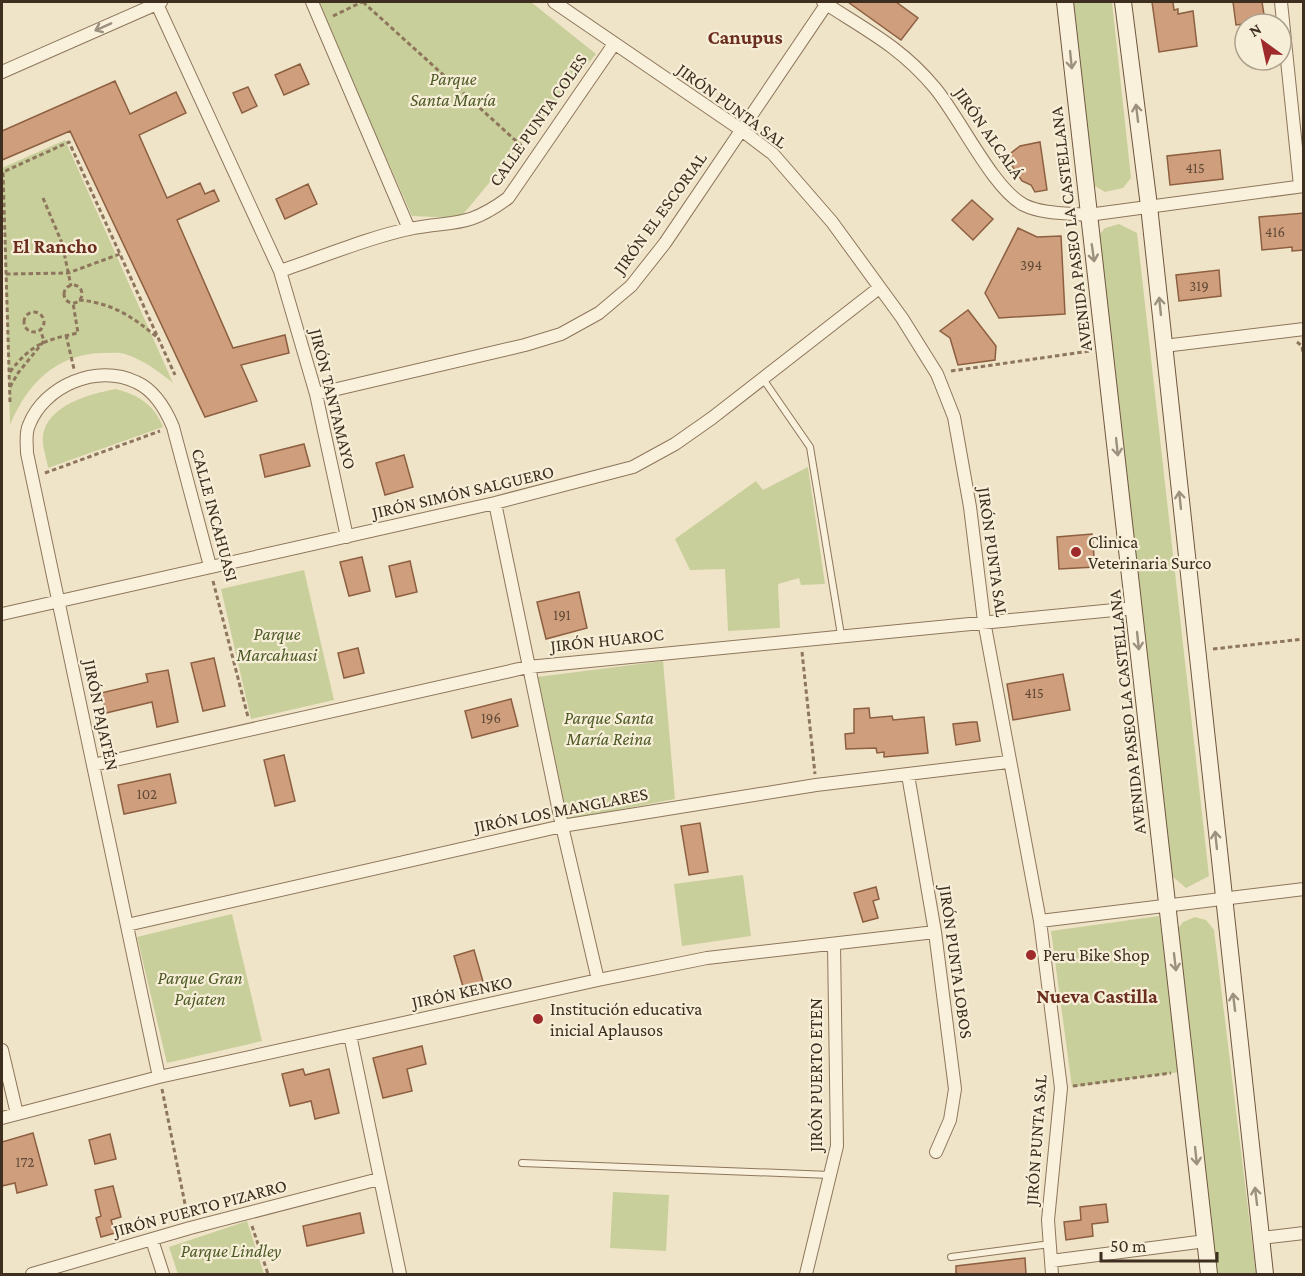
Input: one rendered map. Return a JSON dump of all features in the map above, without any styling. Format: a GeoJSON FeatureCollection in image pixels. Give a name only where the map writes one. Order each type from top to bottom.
{"type":"FeatureCollection","features":[{"type":"Feature","properties":{"kind":"main road","name":"AVENIDA PASEO LA CASTELLANA"},"geometry":{"type":"LineString","coordinates":[[1065,2],[1209,1275]]}},
{"type":"Feature","properties":{"kind":"main road"},"geometry":{"type":"LineString","coordinates":[[1124,2],[1149,206],[1265,1275]]}},
{"type":"Feature","properties":{"kind":"street"},"geometry":{"type":"LineString","coordinates":[[2,72],[158,2]]}},
{"type":"Feature","properties":{"kind":"street","name":"JIRÓN TANTAMAYO"},"geometry":{"type":"LineString","coordinates":[[158,2],[280,271],[316,394],[347,537]]}},
{"type":"Feature","properties":{"kind":"street"},"geometry":{"type":"LineString","coordinates":[[312,2],[409,229]]}},
{"type":"Feature","properties":{"kind":"street","name":"JIRÓN PUNTA SAL"},"geometry":{"type":"LineString","coordinates":[[554,2],[740,129],[772,154],[802,186],[879,288],[937,374],[954,417],[970,507],[984,621],[1008,762],[1040,921],[1061,1088],[1048,1220],[1052,1275]]}},
{"type":"Feature","properties":{"kind":"street","name":"JIRÓN ALCALÁ"},"geometry":{"type":"LineString","coordinates":[[826,2],[886,40],[911,62],[935,88],[995,176],[1024,205],[1053,212],[1088,215],[1302,186]]}},
{"type":"Feature","properties":{"kind":"street","name":"JIRÓN EL ESCORIAL"},"geometry":{"type":"LineString","coordinates":[[316,394],[525,345],[561,334],[599,313],[631,286],[666,243],[826,2]]}},
{"type":"Feature","properties":{"kind":"street"},"geometry":{"type":"LineString","coordinates":[[1281,2],[1302,186]]}},
{"type":"Feature","properties":{"kind":"street","name":"CALLE PUNTA COLES"},"geometry":{"type":"LineString","coordinates":[[280,271],[409,229],[467,222],[489,212],[508,198],[614,44]]}},
{"type":"Feature","properties":{"kind":"street","name":"JIRÓN SIMÓN SALGUERO"},"geometry":{"type":"LineString","coordinates":[[2,614],[495,503],[633,467],[675,444],[763,379],[879,288]]}},
{"type":"Feature","properties":{"kind":"street"},"geometry":{"type":"LineString","coordinates":[[1164,346],[1304,329]]}},
{"type":"Feature","properties":{"kind":"street","name":"CALLE INCAHUASI"},"geometry":{"type":"LineString","coordinates":[[76,380],[97,375],[118,376],[136,382],[150,392],[167,412],[210,566]]}},
{"type":"Feature","properties":{"kind":"street","name":"JIRÓN PAJATÉN"},"geometry":{"type":"LineString","coordinates":[[76,380],[50,396],[38,408],[27,427],[27,453],[159,1077]]}},
{"type":"Feature","properties":{"kind":"street"},"geometry":{"type":"LineString","coordinates":[[495,503],[562,826],[598,980]]}},
{"type":"Feature","properties":{"kind":"street","name":"JIRÓN HUAROC"},"geometry":{"type":"LineString","coordinates":[[93,765],[528,667],[841,634],[1134,608]]}},
{"type":"Feature","properties":{"kind":"street","name":"JIRÓN LOS MANGLARES"},"geometry":{"type":"LineString","coordinates":[[127,925],[562,826],[816,785],[1008,762]]}},
{"type":"Feature","properties":{"kind":"street","name":"JIRÓN PUNTA LOBOS"},"geometry":{"type":"LineString","coordinates":[[908,775],[935,932],[955,1089],[950,1120],[936,1152]]}},
{"type":"Feature","properties":{"kind":"street"},"geometry":{"type":"LineString","coordinates":[[1040,921],[1304,889]]}},
{"type":"Feature","properties":{"kind":"street","name":"JIRÓN KENKO"},"geometry":{"type":"LineString","coordinates":[[2,1118],[159,1077],[707,958],[935,932]]}},
{"type":"Feature","properties":{"kind":"street","name":"JIRÓN PUERTO ETEN"},"geometry":{"type":"LineString","coordinates":[[806,1275],[837,1146],[834,944]]}},
{"type":"Feature","properties":{"kind":"street"},"geometry":{"type":"LineString","coordinates":[[350,1035],[400,1275]]}},
{"type":"Feature","properties":{"kind":"street"},"geometry":{"type":"LineString","coordinates":[[2,1050],[16,1114]]}},
{"type":"Feature","properties":{"kind":"street","name":"JIRÓN PUERTO PIZARRO"},"geometry":{"type":"LineString","coordinates":[[32,1275],[190,1228],[379,1179]]}},
{"type":"Feature","properties":{"kind":"street"},"geometry":{"type":"LineString","coordinates":[[1261,1238],[1304,1233]]}},
{"type":"Feature","properties":{"kind":"street"},"geometry":{"type":"LineString","coordinates":[[152,1240],[164,1275]]}},
{"type":"Feature","properties":{"kind":"street"},"geometry":{"type":"LineString","coordinates":[[1051,1261],[1206,1241]]}},
{"type":"Feature","properties":{"kind":"lane"},"geometry":{"type":"LineString","coordinates":[[763,379],[810,447],[841,634]]}},
{"type":"Feature","properties":{"kind":"lane"},"geometry":{"type":"LineString","coordinates":[[522,1163],[830,1175]]}},
{"type":"Feature","properties":{"kind":"lane"},"geometry":{"type":"LineString","coordinates":[[951,1257],[1050,1244]]}},
{"type":"Feature","properties":{"kind":"path"},"geometry":{"type":"LineString","coordinates":[[320,21],[363,2],[536,159]]}},
{"type":"Feature","properties":{"kind":"path"},"geometry":{"type":"LineString","coordinates":[[10,402],[3,172],[69,142],[175,375]]}},
{"type":"Feature","properties":{"kind":"path"},"geometry":{"type":"LineString","coordinates":[[43,198],[62,243],[71,286]]}},
{"type":"Feature","properties":{"kind":"path"},"geometry":{"type":"LineString","coordinates":[[6,274],[68,273],[120,254]]}},
{"type":"Feature","properties":{"kind":"path"},"geometry":{"type":"LineString","coordinates":[[71,286],[80,290],[80,300]]}},
{"type":"Feature","properties":{"kind":"path"},"geometry":{"type":"LineString","coordinates":[[71,286],[65,290],[66,300],[73,303],[80,300],[115,307],[135,318],[159,339]]}},
{"type":"Feature","properties":{"kind":"path"},"geometry":{"type":"LineString","coordinates":[[9,374],[21,358],[44,341],[78,333],[73,303]]}},
{"type":"Feature","properties":{"kind":"path"},"geometry":{"type":"LineString","coordinates":[[40,329],[34,332],[25,327],[24,320],[27,315],[36,312],[42,315],[44,321],[40,329],[44,341]]}},
{"type":"Feature","properties":{"kind":"path"},"geometry":{"type":"LineString","coordinates":[[66,335],[76,380]]}},
{"type":"Feature","properties":{"kind":"path"},"geometry":{"type":"LineString","coordinates":[[9,389],[18,373],[44,341]]}},
{"type":"Feature","properties":{"kind":"path"},"geometry":{"type":"LineString","coordinates":[[1302,346],[1304,359]]}},
{"type":"Feature","properties":{"kind":"path"},"geometry":{"type":"LineString","coordinates":[[937,374],[1106,349]]}},
{"type":"Feature","properties":{"kind":"path"},"geometry":{"type":"LineString","coordinates":[[32,478],[173,427]]}},
{"type":"Feature","properties":{"kind":"path","name":"CALLE INCAHUASI"},"geometry":{"type":"LineString","coordinates":[[210,566],[251,730]]}},
{"type":"Feature","properties":{"kind":"path"},"geometry":{"type":"LineString","coordinates":[[801,639],[816,785]]}},
{"type":"Feature","properties":{"kind":"path"},"geometry":{"type":"LineString","coordinates":[[1196,651],[1304,639]]}},
{"type":"Feature","properties":{"kind":"path"},"geometry":{"type":"LineString","coordinates":[[1061,1088],[1187,1071]]}},
{"type":"Feature","properties":{"kind":"path"},"geometry":{"type":"LineString","coordinates":[[159,1077],[190,1228]]}},
{"type":"Feature","properties":{"kind":"path"},"geometry":{"type":"LineString","coordinates":[[248,1213],[268,1275]]}},
{"type":"Feature","properties":{"kind":"green space","name":"Parque Santa María"},"geometry":{"type":"Polygon","coordinates":[[[317,2],[531,2],[596,54],[460,218],[412,216],[317,2]]]}},
{"type":"Feature","properties":{"kind":"green space"},"geometry":{"type":"Polygon","coordinates":[[[1072,2],[1112,2],[1131,178],[1123,188],[1105,192],[1093,185],[1072,2]]]}},
{"type":"Feature","properties":{"kind":"green space"},"geometry":{"type":"Polygon","coordinates":[[[65,140],[173,383],[132,356],[120,353],[86,355],[57,365],[34,384],[10,425],[2,168],[65,140]]]}},
{"type":"Feature","properties":{"kind":"green space"},"geometry":{"type":"Polygon","coordinates":[[[1119,224],[1137,233],[1209,876],[1186,888],[1172,876],[1099,235],[1105,228],[1119,224]]]}},
{"type":"Feature","properties":{"kind":"green space"},"geometry":{"type":"Polygon","coordinates":[[[116,389],[131,394],[150,406],[163,427],[48,468],[43,444],[44,431],[49,420],[68,404],[92,394],[116,389]]]}},
{"type":"Feature","properties":{"kind":"green space"},"geometry":{"type":"Polygon","coordinates":[[[808,467],[825,584],[801,585],[799,578],[778,584],[780,628],[728,631],[725,569],[690,570],[675,539],[756,481],[763,490],[808,467]]]}},
{"type":"Feature","properties":{"kind":"green space","name":"Parque Marcahuasi"},"geometry":{"type":"Polygon","coordinates":[[[304,570],[334,700],[251,719],[221,589],[304,570]]]}},
{"type":"Feature","properties":{"kind":"green space","name":"Parque Santa María Reina"},"geometry":{"type":"Polygon","coordinates":[[[663,661],[675,799],[566,820],[537,677],[663,661]]]}},
{"type":"Feature","properties":{"kind":"green space"},"geometry":{"type":"Polygon","coordinates":[[[743,875],[751,936],[682,946],[674,884],[743,875]]]}},
{"type":"Feature","properties":{"kind":"green space","name":"Parque Gran Pajaten"},"geometry":{"type":"Polygon","coordinates":[[[232,914],[262,1041],[167,1063],[137,937],[232,914]]]}},
{"type":"Feature","properties":{"kind":"green space"},"geometry":{"type":"Polygon","coordinates":[[[1159,916],[1180,1072],[1072,1087],[1051,931],[1159,916]]]}},
{"type":"Feature","properties":{"kind":"green space"},"geometry":{"type":"Polygon","coordinates":[[[1195,917],[1206,920],[1214,930],[1256,1274],[1216,1274],[1177,930],[1183,922],[1195,917]]]}},
{"type":"Feature","properties":{"kind":"green space"},"geometry":{"type":"Polygon","coordinates":[[[613,1192],[669,1195],[666,1251],[610,1248],[613,1192]]]}},
{"type":"Feature","properties":{"kind":"green space","name":"Parque Lindley"},"geometry":{"type":"Polygon","coordinates":[[[247,1221],[264,1274],[178,1274],[169,1247],[247,1221]]]}},
{"type":"Feature","properties":{"kind":"building"},"geometry":{"type":"Polygon","coordinates":[[[848,2],[896,2],[918,18],[901,40],[848,2]]]}},
{"type":"Feature","properties":{"kind":"building"},"geometry":{"type":"Polygon","coordinates":[[[1152,2],[1173,2],[1174,10],[1178,9],[1178,14],[1193,11],[1197,46],[1159,52],[1152,2]]]}},
{"type":"Feature","properties":{"kind":"building"},"geometry":{"type":"Polygon","coordinates":[[[1233,2],[1262,2],[1264,12],[1234,12],[1233,2]]]}},
{"type":"Feature","properties":{"kind":"building"},"geometry":{"type":"Polygon","coordinates":[[[300,64],[309,84],[284,95],[275,75],[300,64]]]}},
{"type":"Feature","properties":{"kind":"building"},"geometry":{"type":"Polygon","coordinates":[[[115,81],[130,114],[176,92],[186,113],[139,135],[167,198],[200,183],[205,194],[214,190],[219,201],[177,220],[233,348],[285,335],[289,353],[241,365],[257,401],[205,417],[70,131],[2,160],[2,131],[115,81]]]}},
{"type":"Feature","properties":{"kind":"building"},"geometry":{"type":"Polygon","coordinates":[[[248,87],[257,106],[242,113],[233,93],[248,87]]]}},
{"type":"Feature","properties":{"kind":"building"},"geometry":{"type":"Polygon","coordinates":[[[1040,142],[1047,190],[1035,192],[1031,185],[1022,181],[1006,157],[1020,146],[1040,142]]]}},
{"type":"Feature","properties":{"kind":"building"},"geometry":{"type":"Polygon","coordinates":[[[1220,150],[1223,179],[1170,185],[1167,156],[1220,150]]]}},
{"type":"Feature","properties":{"kind":"building"},"geometry":{"type":"Polygon","coordinates":[[[308,184],[317,204],[285,219],[276,199],[308,184]]]}},
{"type":"Feature","properties":{"kind":"building"},"geometry":{"type":"Polygon","coordinates":[[[972,200],[993,219],[973,240],[952,220],[972,200]]]}},
{"type":"Feature","properties":{"kind":"building"},"geometry":{"type":"Polygon","coordinates":[[[1304,213],[1304,250],[1292,251],[1292,247],[1262,250],[1259,217],[1304,213]]]}},
{"type":"Feature","properties":{"kind":"building"},"geometry":{"type":"Polygon","coordinates":[[[1018,228],[1037,237],[1061,236],[1065,314],[999,318],[985,293],[1018,228]]]}},
{"type":"Feature","properties":{"kind":"building"},"geometry":{"type":"Polygon","coordinates":[[[1219,270],[1221,296],[1179,301],[1176,275],[1219,270]]]}},
{"type":"Feature","properties":{"kind":"building"},"geometry":{"type":"Polygon","coordinates":[[[968,310],[996,346],[995,360],[958,365],[950,338],[940,331],[968,310]]]}},
{"type":"Feature","properties":{"kind":"building"},"geometry":{"type":"Polygon","coordinates":[[[304,444],[310,466],[265,477],[260,455],[304,444]]]}},
{"type":"Feature","properties":{"kind":"building"},"geometry":{"type":"Polygon","coordinates":[[[404,455],[413,487],[385,495],[376,463],[404,455]]]}},
{"type":"Feature","properties":{"kind":"building","name":"Clinica Veterinaria Surco"},"geometry":{"type":"Polygon","coordinates":[[[1092,534],[1095,567],[1059,569],[1057,537],[1092,534]]]}},
{"type":"Feature","properties":{"kind":"building"},"geometry":{"type":"Polygon","coordinates":[[[362,557],[370,591],[349,596],[340,562],[362,557]]]}},
{"type":"Feature","properties":{"kind":"building"},"geometry":{"type":"Polygon","coordinates":[[[410,561],[417,592],[396,597],[389,566],[410,561]]]}},
{"type":"Feature","properties":{"kind":"building"},"geometry":{"type":"Polygon","coordinates":[[[579,592],[587,628],[546,639],[537,602],[579,592]]]}},
{"type":"Feature","properties":{"kind":"building"},"geometry":{"type":"Polygon","coordinates":[[[358,648],[364,673],[344,678],[338,653],[358,648]]]}},
{"type":"Feature","properties":{"kind":"building"},"geometry":{"type":"Polygon","coordinates":[[[214,658],[225,706],[203,711],[191,663],[214,658]]]}},
{"type":"Feature","properties":{"kind":"building"},"geometry":{"type":"Polygon","coordinates":[[[168,670],[178,722],[157,727],[152,702],[106,713],[101,693],[148,682],[146,674],[168,670]]]}},
{"type":"Feature","properties":{"kind":"building"},"geometry":{"type":"Polygon","coordinates":[[[1063,674],[1070,710],[1013,720],[1007,684],[1063,674]]]}},
{"type":"Feature","properties":{"kind":"building"},"geometry":{"type":"Polygon","coordinates":[[[511,699],[518,726],[472,738],[465,711],[511,699]]]}},
{"type":"Feature","properties":{"kind":"building"},"geometry":{"type":"Polygon","coordinates":[[[869,708],[870,718],[892,716],[893,720],[924,717],[928,753],[884,757],[884,752],[877,753],[876,748],[846,749],[845,734],[854,733],[854,709],[869,708]]]}},
{"type":"Feature","properties":{"kind":"building"},"geometry":{"type":"Polygon","coordinates":[[[977,722],[980,741],[956,745],[953,724],[977,722]]]}},
{"type":"Feature","properties":{"kind":"building"},"geometry":{"type":"Polygon","coordinates":[[[284,755],[295,801],[275,806],[264,760],[284,755]]]}},
{"type":"Feature","properties":{"kind":"building"},"geometry":{"type":"Polygon","coordinates":[[[170,774],[176,803],[124,814],[118,785],[170,774]]]}},
{"type":"Feature","properties":{"kind":"building"},"geometry":{"type":"Polygon","coordinates":[[[700,823],[708,872],[689,875],[681,826],[700,823]]]}},
{"type":"Feature","properties":{"kind":"building"},"geometry":{"type":"Polygon","coordinates":[[[876,887],[879,899],[873,901],[878,918],[863,922],[854,893],[876,887]]]}},
{"type":"Feature","properties":{"kind":"building"},"geometry":{"type":"Polygon","coordinates":[[[474,950],[484,985],[464,990],[454,956],[474,950]]]}},
{"type":"Feature","properties":{"kind":"building"},"geometry":{"type":"Polygon","coordinates":[[[422,1046],[426,1064],[407,1069],[412,1091],[383,1098],[373,1058],[422,1046]]]}},
{"type":"Feature","properties":{"kind":"building"},"geometry":{"type":"Polygon","coordinates":[[[303,1069],[305,1075],[329,1069],[339,1113],[315,1119],[311,1101],[290,1106],[282,1074],[303,1069]]]}},
{"type":"Feature","properties":{"kind":"building"},"geometry":{"type":"Polygon","coordinates":[[[33,1133],[47,1185],[17,1193],[15,1183],[2,1186],[2,1142],[33,1133]]]}},
{"type":"Feature","properties":{"kind":"building"},"geometry":{"type":"Polygon","coordinates":[[[110,1134],[116,1159],[95,1164],[89,1140],[110,1134]]]}},
{"type":"Feature","properties":{"kind":"building"},"geometry":{"type":"Polygon","coordinates":[[[113,1186],[121,1217],[111,1220],[115,1233],[101,1237],[96,1218],[101,1216],[95,1190],[113,1186]]]}},
{"type":"Feature","properties":{"kind":"building"},"geometry":{"type":"Polygon","coordinates":[[[1106,1204],[1108,1222],[1092,1224],[1093,1236],[1066,1240],[1064,1222],[1081,1220],[1080,1207],[1106,1204]]]}},
{"type":"Feature","properties":{"kind":"building"},"geometry":{"type":"Polygon","coordinates":[[[360,1213],[364,1233],[307,1246],[303,1226],[360,1213]]]}},
{"type":"Feature","properties":{"kind":"building"},"geometry":{"type":"Polygon","coordinates":[[[1025,1258],[1026,1275],[956,1275],[956,1266],[1025,1258]]]}},
{"type":"Feature","properties":{"kind":"place","name":"Clinica Veterinaria Surco"},"geometry":{"type":"Point","coordinates":[1076,552]}},
{"type":"Feature","properties":{"kind":"place","name":"Peru Bike Shop"},"geometry":{"type":"Point","coordinates":[1031,955]}},
{"type":"Feature","properties":{"kind":"place","name":"Institución educativa inicial Aplausos"},"geometry":{"type":"Point","coordinates":[538,1019]}},
{"type":"Feature","properties":{"kind":"district","name":"Canupus"},"geometry":{"type":"Point","coordinates":[745,37]}},
{"type":"Feature","properties":{"kind":"district","name":"El Rancho"},"geometry":{"type":"Point","coordinates":[55,246]}},
{"type":"Feature","properties":{"kind":"district","name":"Nueva Castilla"},"geometry":{"type":"Point","coordinates":[1097,996]}}]}
